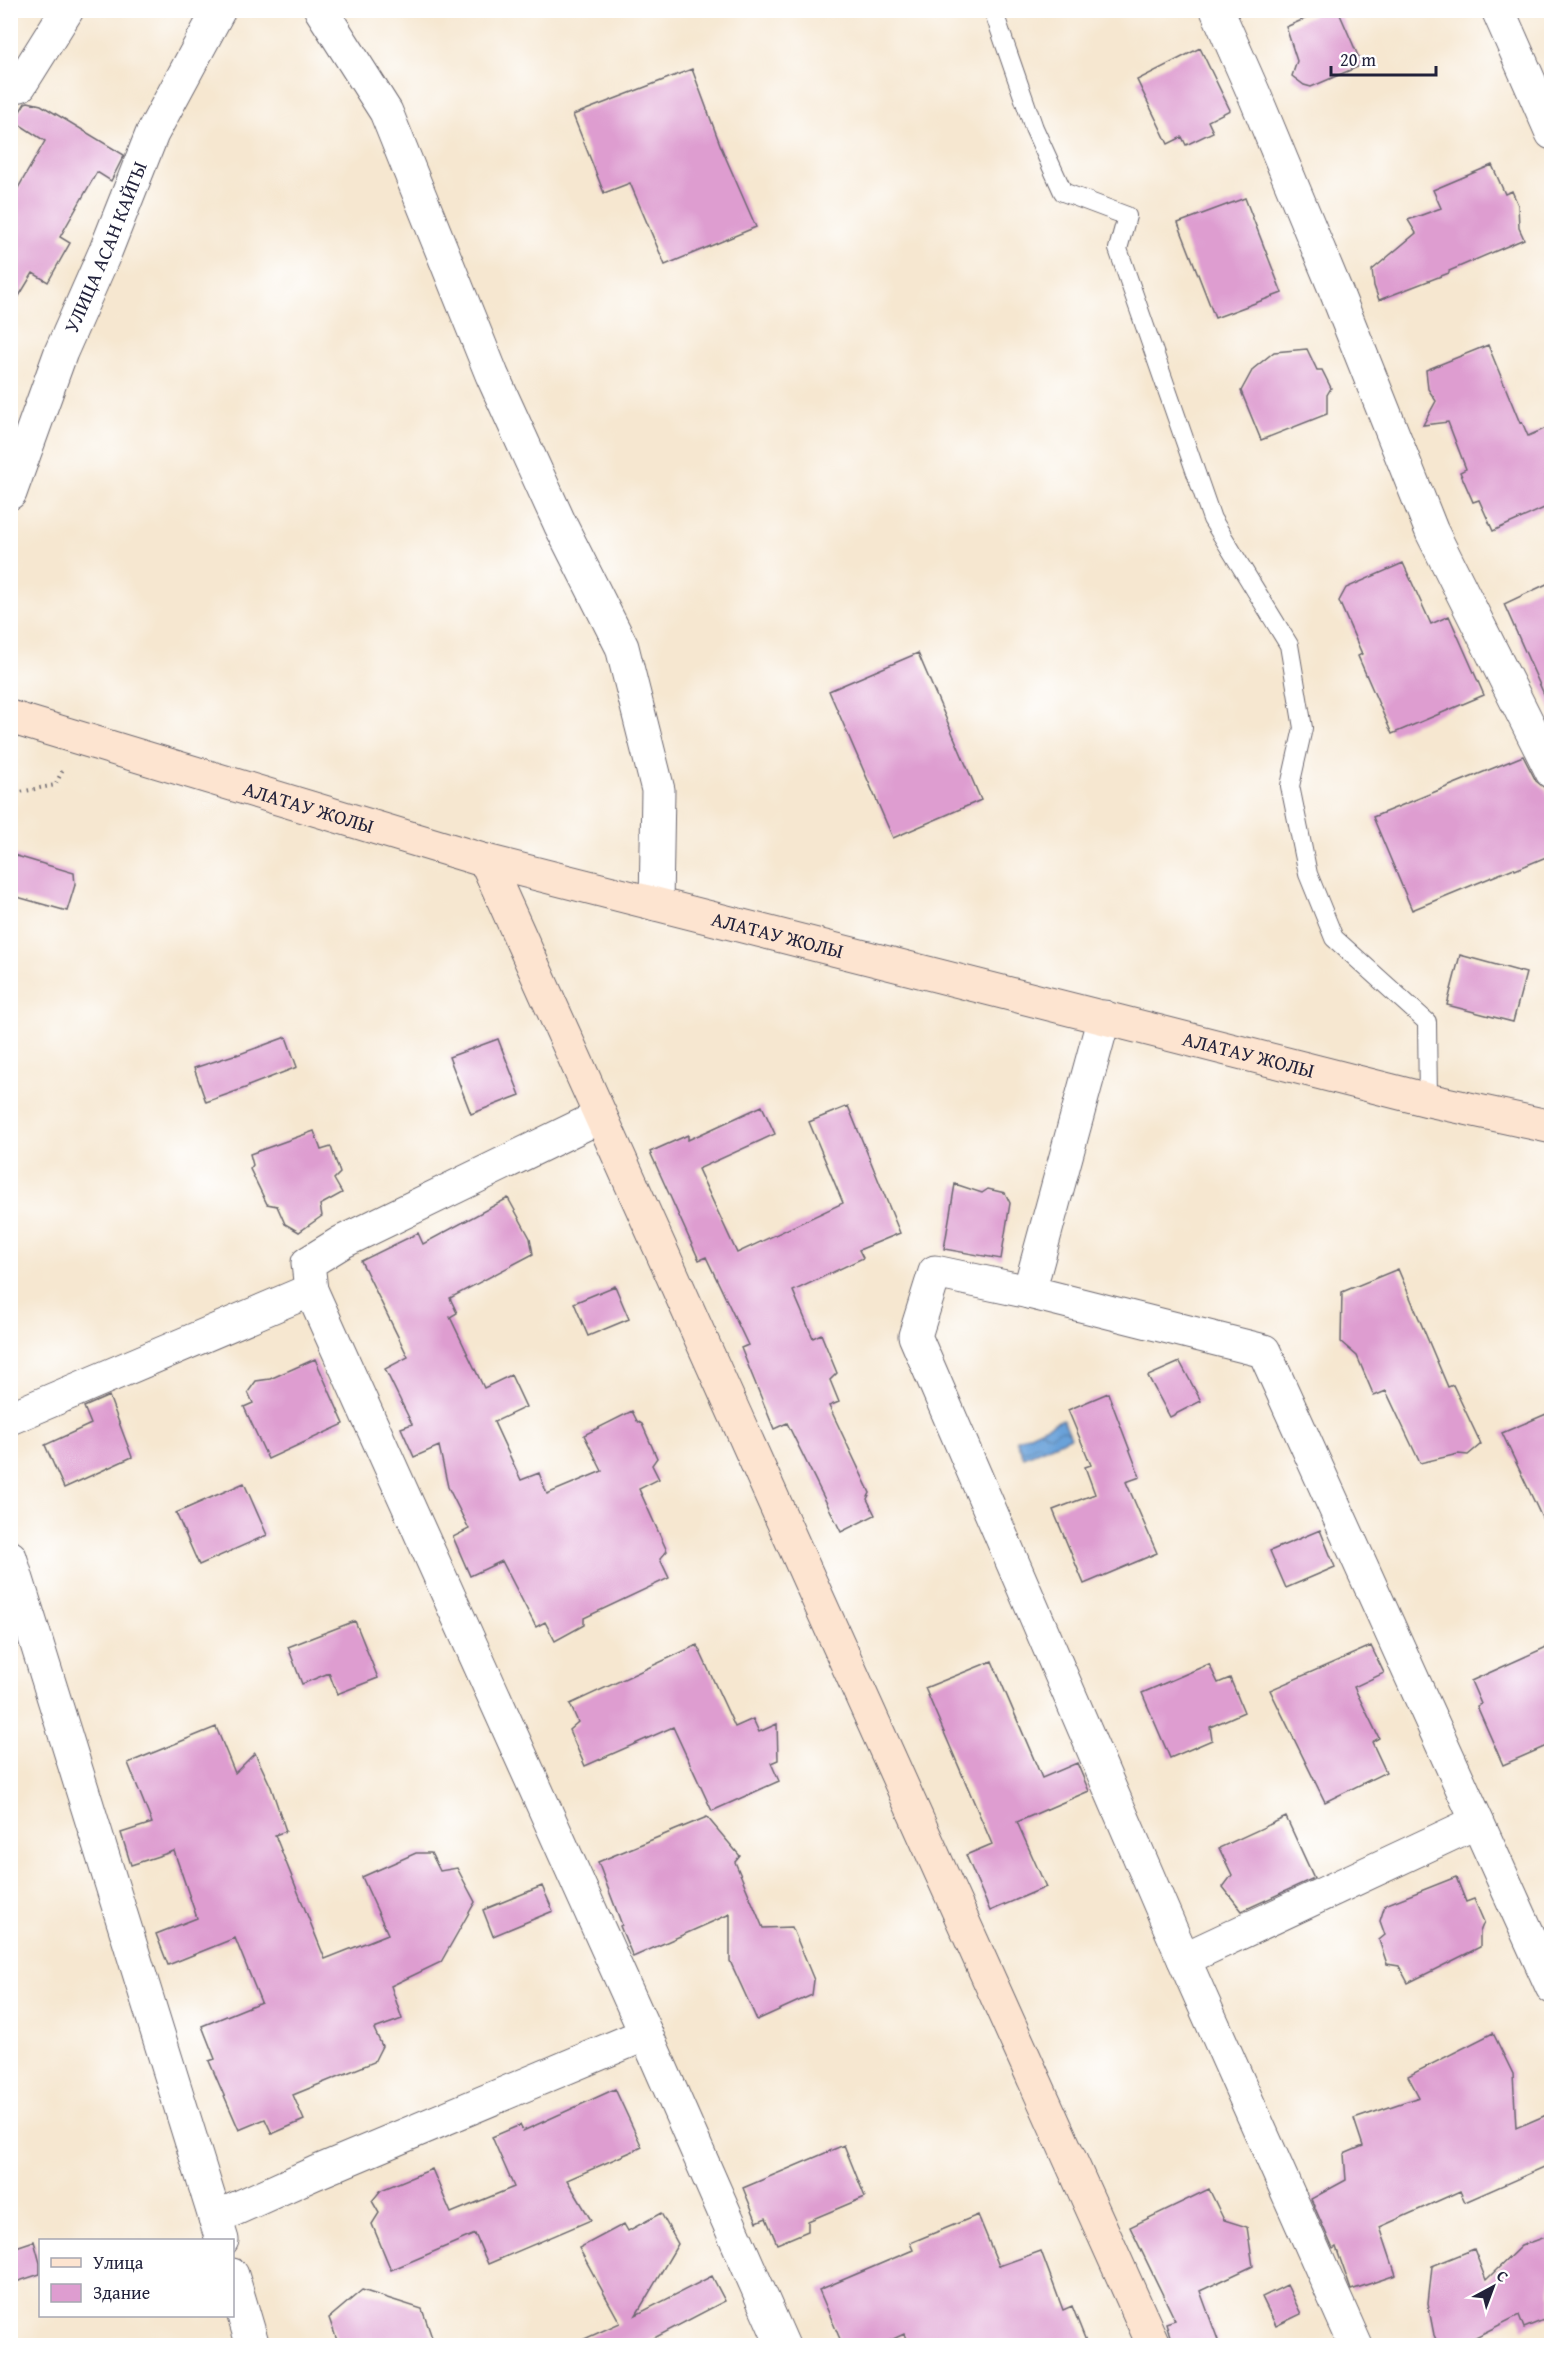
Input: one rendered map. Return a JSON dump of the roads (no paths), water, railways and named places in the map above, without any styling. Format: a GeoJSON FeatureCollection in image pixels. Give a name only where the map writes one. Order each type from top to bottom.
{"type":"FeatureCollection","features":[{"type":"Feature","properties":{"kind":"street"},"geometry":{"type":"LineString","coordinates":[[14,90],[68,10]]}},
{"type":"Feature","properties":{"kind":"street","name":"УЛИЦА АСАН КАЙГЫ"},"geometry":{"type":"LineString","coordinates":[[10,493],[61,352],[106,250],[152,134],[219,10]]}},
{"type":"Feature","properties":{"kind":"street"},"geometry":{"type":"LineString","coordinates":[[321,10],[386,112],[492,375],[561,524],[622,647],[658,790],[656,904]]}},
{"type":"Feature","properties":{"kind":"street"},"geometry":{"type":"LineString","coordinates":[[1217,10],[1337,294],[1431,532],[1551,772]]}},
{"type":"Feature","properties":{"kind":"street"},"geometry":{"type":"LineString","coordinates":[[1497,10],[1551,133]]}},
{"type":"Feature","properties":{"kind":"street","name":"АЛАТАУ ЖОЛЫ"},"geometry":{"type":"LineString","coordinates":[[10,717],[486,861],[1428,1100],[1551,1127]]}},
{"type":"Feature","properties":{"kind":"street"},"geometry":{"type":"LineString","coordinates":[[486,861],[599,1117],[1154,2346]]}},
{"type":"Feature","properties":{"kind":"street"},"geometry":{"type":"LineString","coordinates":[[1029,1292],[1104,1017]]}},
{"type":"Feature","properties":{"kind":"street"},"geometry":{"type":"LineString","coordinates":[[599,1117],[342,1242],[308,1263],[311,1290],[646,2034],[783,2346]]}},
{"type":"Feature","properties":{"kind":"street"},"geometry":{"type":"LineString","coordinates":[[1356,2346],[1184,1959],[915,1336],[935,1272],[1029,1292],[1264,1351],[1551,1987]]}},
{"type":"Feature","properties":{"kind":"street"},"geometry":{"type":"LineString","coordinates":[[10,1418],[311,1290]]}},
{"type":"Feature","properties":{"kind":"street"},"geometry":{"type":"LineString","coordinates":[[10,1557],[219,2229],[315,2173],[646,2034]]}},
{"type":"Feature","properties":{"kind":"street"},"geometry":{"type":"LineString","coordinates":[[1184,1959],[1477,1822]]}},
{"type":"Feature","properties":{"kind":"street"},"geometry":{"type":"LineString","coordinates":[[234,2282],[253,2346]]}},
{"type":"Feature","properties":{"kind":"lane"},"geometry":{"type":"LineString","coordinates":[[993,10],[1034,128],[1063,192],[1127,216],[1118,249],[1212,519],[1289,645],[1303,728],[1290,786],[1308,874],[1334,938],[1427,1022],[1428,1100]]}},
{"type":"Feature","properties":{"kind":"water"},"geometry":{"type":"Polygon","coordinates":[[[1063,1419],[1071,1437],[1024,1457],[1016,1440],[1063,1419]]]}}]}
